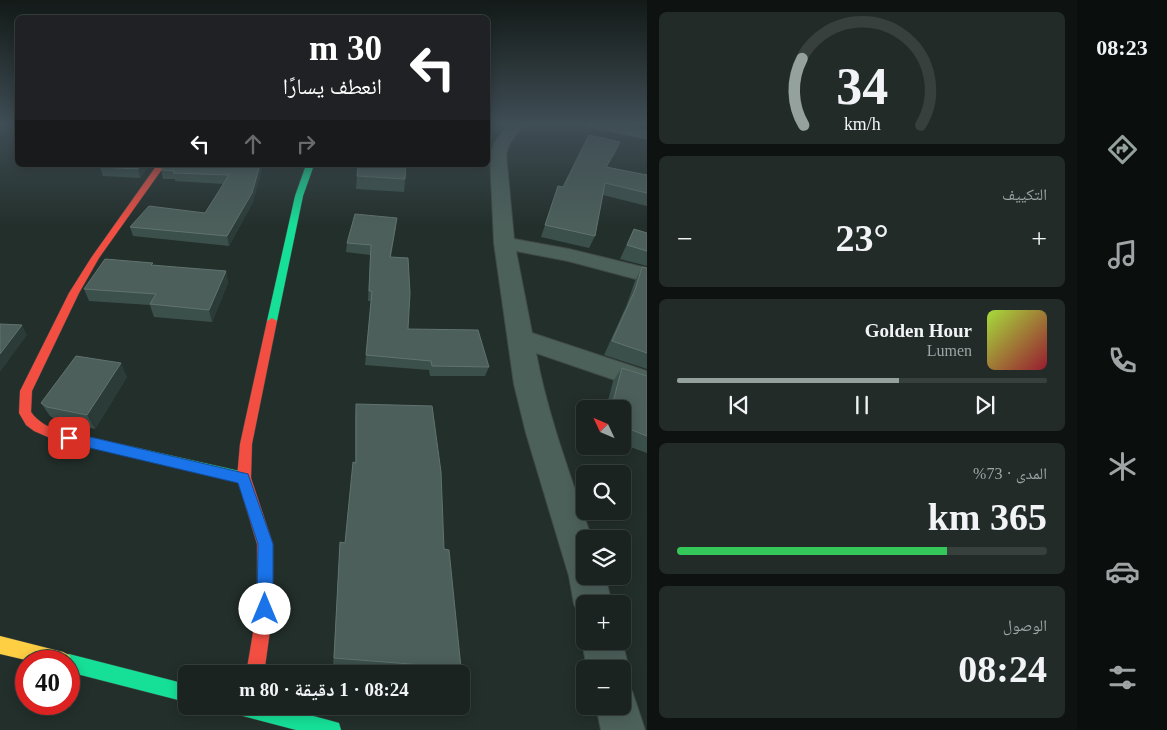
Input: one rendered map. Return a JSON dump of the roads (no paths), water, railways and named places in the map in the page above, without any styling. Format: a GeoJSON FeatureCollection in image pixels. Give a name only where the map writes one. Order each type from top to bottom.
{"type":"FeatureCollection","features":[{"type":"Feature","properties":{"kind":"street"},"geometry":{"type":"LineString","coordinates":[[493,163],[504,243],[522,339],[528,384],[541,433],[576,543]]}},
{"type":"Feature","properties":{"kind":"street"},"geometry":{"type":"LineString","coordinates":[[160,167],[95,258],[74,293],[26,391],[23,409],[30,423],[50,433],[244,478]]}},
{"type":"Feature","properties":{"kind":"street"},"geometry":{"type":"LineString","coordinates":[[255,665],[265,609],[265,544],[244,478],[248,435],[299,196],[309,167]]}},
{"type":"Feature","properties":{"kind":"street"},"geometry":{"type":"LineString","coordinates":[[504,243],[569,255],[647,275]]}},
{"type":"Feature","properties":{"kind":"street"},"geometry":{"type":"LineString","coordinates":[[522,339],[647,381]]}},
{"type":"Feature","properties":{"kind":"street"},"geometry":{"type":"LineString","coordinates":[[0,645],[20,650]]}},
{"type":"Feature","properties":{"kind":"street"},"geometry":{"type":"LineString","coordinates":[[80,666],[178,691]]}},
{"type":"Feature","properties":{"kind":"street"},"geometry":{"type":"LineString","coordinates":[[292,715],[332,730]]}},
{"type":"Feature","properties":{"kind":"street"},"geometry":{"type":"LineString","coordinates":[[619,715],[622,730]]}}]}
